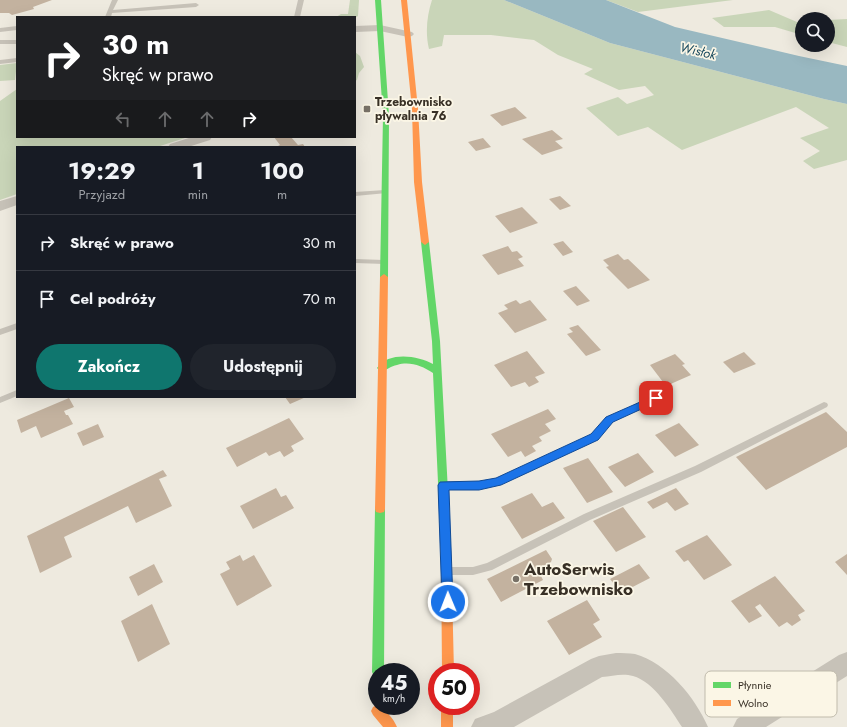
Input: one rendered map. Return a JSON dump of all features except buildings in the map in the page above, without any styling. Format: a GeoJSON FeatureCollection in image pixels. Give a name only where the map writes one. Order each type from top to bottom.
{"type":"FeatureCollection","features":[{"type":"Feature","properties":{"kind":"main road"},"geometry":{"type":"LineString","coordinates":[[378,0],[386,116],[378,663]]}},
{"type":"Feature","properties":{"kind":"main road"},"geometry":{"type":"LineString","coordinates":[[404,0],[415,109],[418,182],[429,268],[438,372],[447,571],[448,663]]}},
{"type":"Feature","properties":{"kind":"main road"},"geometry":{"type":"LineString","coordinates":[[382,368],[392,360],[407,359],[427,364],[438,372]]}},
{"type":"Feature","properties":{"kind":"main road"},"geometry":{"type":"LineString","coordinates":[[376,727],[377,715]]}},
{"type":"Feature","properties":{"kind":"main road"},"geometry":{"type":"LineString","coordinates":[[382,715],[391,727]]}},
{"type":"Feature","properties":{"kind":"main road"},"geometry":{"type":"LineString","coordinates":[[447,715],[447,727]]}},
{"type":"Feature","properties":{"kind":"street"},"geometry":{"type":"LineString","coordinates":[[356,29],[380,34],[408,34]]}},
{"type":"Feature","properties":{"kind":"street"},"geometry":{"type":"LineString","coordinates":[[356,39],[380,34]]}},
{"type":"Feature","properties":{"kind":"street"},"geometry":{"type":"LineString","coordinates":[[178,146],[202,138]]}},
{"type":"Feature","properties":{"kind":"street"},"geometry":{"type":"LineString","coordinates":[[0,206],[16,200]]}},
{"type":"Feature","properties":{"kind":"street"},"geometry":{"type":"LineString","coordinates":[[833,671],[847,662]]}},
{"type":"Feature","properties":{"kind":"street"},"geometry":{"type":"LineString","coordinates":[[483,727],[498,723],[599,667],[616,664],[634,665],[649,672],[672,691],[696,727]]}},
{"type":"Feature","properties":{"kind":"street"},"geometry":{"type":"LineString","coordinates":[[745,727],[761,717]]}},
{"type":"Feature","properties":{"kind":"lane"},"geometry":{"type":"LineString","coordinates":[[115,0],[109,14],[196,5]]}},
{"type":"Feature","properties":{"kind":"lane"},"geometry":{"type":"LineString","coordinates":[[297,16],[300,0]]}},
{"type":"Feature","properties":{"kind":"lane"},"geometry":{"type":"LineString","coordinates":[[0,30],[16,28]]}},
{"type":"Feature","properties":{"kind":"lane"},"geometry":{"type":"LineString","coordinates":[[0,42],[16,42]]}},
{"type":"Feature","properties":{"kind":"lane"},"geometry":{"type":"LineString","coordinates":[[0,62],[16,60]]}},
{"type":"Feature","properties":{"kind":"lane"},"geometry":{"type":"LineString","coordinates":[[356,194],[386,192]]}},
{"type":"Feature","properties":{"kind":"lane"},"geometry":{"type":"LineString","coordinates":[[356,262],[385,262]]}},
{"type":"Feature","properties":{"kind":"lane"},"geometry":{"type":"LineString","coordinates":[[0,332],[16,326]]}},
{"type":"Feature","properties":{"kind":"lane"},"geometry":{"type":"LineString","coordinates":[[0,400],[16,393]]}},
{"type":"Feature","properties":{"kind":"lane"},"geometry":{"type":"LineString","coordinates":[[444,485],[479,485],[497,482],[594,437],[610,420],[656,398]]}},
{"type":"Feature","properties":{"kind":"lane"},"geometry":{"type":"LineString","coordinates":[[447,571],[473,571],[489,567],[588,517],[698,469],[824,405]]}},
{"type":"Feature","properties":{"kind":"green space"},"geometry":{"type":"Polygon","coordinates":[[[350,0],[359,0],[358,16],[356,17],[356,16],[338,16],[341,14],[348,14],[350,0]]]}},
{"type":"Feature","properties":{"kind":"green space"},"geometry":{"type":"Polygon","coordinates":[[[432,0],[504,0],[610,43],[847,104],[847,160],[814,169],[803,161],[820,151],[800,138],[829,128],[796,107],[682,150],[648,127],[618,136],[586,108],[618,97],[627,104],[654,95],[645,86],[619,90],[584,74],[593,69],[558,55],[534,40],[491,35],[444,35],[442,46],[429,49],[427,24],[432,0]]]}},
{"type":"Feature","properties":{"kind":"green space"},"geometry":{"type":"Polygon","coordinates":[[[606,0],[733,0],[638,12],[606,0]]]}},
{"type":"Feature","properties":{"kind":"green space"},"geometry":{"type":"Polygon","coordinates":[[[769,10],[795,21],[795,33],[775,27],[724,27],[712,18],[769,10]]]}},
{"type":"Feature","properties":{"kind":"green space"},"geometry":{"type":"Polygon","coordinates":[[[847,19],[847,47],[835,44],[835,20],[847,19]]]}},
{"type":"Feature","properties":{"kind":"green space"},"geometry":{"type":"Polygon","coordinates":[[[356,53],[360,56],[364,67],[359,73],[357,80],[356,53]]]}},
{"type":"Feature","properties":{"kind":"green space"},"geometry":{"type":"Polygon","coordinates":[[[16,63],[15,80],[0,81],[0,65],[16,63]]]}},
{"type":"Feature","properties":{"kind":"green space"},"geometry":{"type":"Polygon","coordinates":[[[16,90],[16,138],[185,138],[160,146],[16,146],[16,194],[0,200],[0,101],[16,90]]]}},
{"type":"Feature","properties":{"kind":"water","name":"Wisłok"},"geometry":{"type":"Polygon","coordinates":[[[504,0],[606,0],[675,27],[847,66],[847,104],[610,43],[504,0]]]}},
{"type":"Feature","properties":{"kind":"traffic: fast"},"geometry":{"type":"LineString","coordinates":[[378,0],[386,116],[384,277]]}},
{"type":"Feature","properties":{"kind":"traffic: fast"},"geometry":{"type":"LineString","coordinates":[[425,242],[436,341],[446,548]]}},
{"type":"Feature","properties":{"kind":"traffic: fast"},"geometry":{"type":"LineString","coordinates":[[382,368],[396,361],[410,360],[417,361],[438,372]]}},
{"type":"Feature","properties":{"kind":"traffic: fast"},"geometry":{"type":"LineString","coordinates":[[378,663],[380,509]]}},
{"type":"Feature","properties":{"kind":"traffic: slow"},"geometry":{"type":"LineString","coordinates":[[404,0],[415,109],[418,182],[425,242]]}},
{"type":"Feature","properties":{"kind":"traffic: slow"},"geometry":{"type":"LineString","coordinates":[[380,509],[384,277]]}},
{"type":"Feature","properties":{"kind":"traffic: slow"},"geometry":{"type":"LineString","coordinates":[[446,548],[448,663]]}},
{"type":"Feature","properties":{"kind":"traffic: slow"},"geometry":{"type":"LineString","coordinates":[[380,715],[391,727]]}},
{"type":"Feature","properties":{"kind":"traffic: slow"},"geometry":{"type":"LineString","coordinates":[[447,715],[447,727]]}},
{"type":"Feature","properties":{"kind":"place","name":"Trzebownisko pływalnia 76"},"geometry":{"type":"Point","coordinates":[367,109]}},
{"type":"Feature","properties":{"kind":"place","name":"AutoSerwis Trzebownisko"},"geometry":{"type":"Point","coordinates":[516,579]}},
{"type":"Feature","properties":{"kind":"route"},"geometry":{"type":"LineString","coordinates":[[448,602],[444,485],[479,485],[497,482],[594,437],[610,420],[656,398]]}}]}
